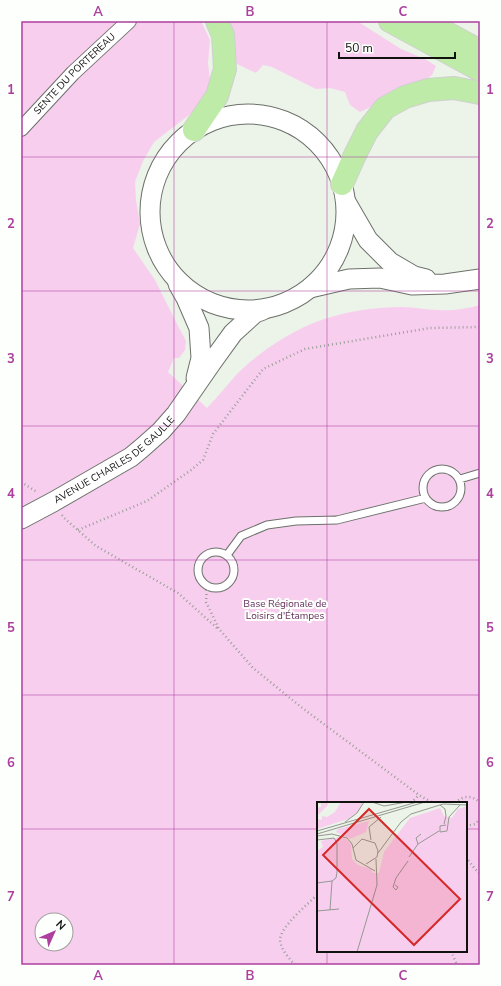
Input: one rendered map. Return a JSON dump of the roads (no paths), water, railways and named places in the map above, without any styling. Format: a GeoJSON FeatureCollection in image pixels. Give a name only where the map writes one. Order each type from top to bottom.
{"type":"FeatureCollection","features":[{"type":"Feature","properties":{"kind":"main road"},"geometry":{"type":"LineString","coordinates":[[194,130],[216,96],[225,69],[223,35],[217,21]]}},
{"type":"Feature","properties":{"kind":"main road"},"geometry":{"type":"LineString","coordinates":[[390,21],[480,70]]}},
{"type":"Feature","properties":{"kind":"main road"},"geometry":{"type":"LineString","coordinates":[[425,21],[480,51]]}},
{"type":"Feature","properties":{"kind":"main road"},"geometry":{"type":"LineString","coordinates":[[445,284],[414,276],[390,262],[368,240],[344,192],[336,170],[329,157],[320,146],[310,136],[297,127],[271,117],[252,114],[235,115],[220,118],[194,130],[178,142],[168,154],[160,167],[151,193],[150,218],[156,248],[172,274],[181,284],[205,301],[234,310],[263,310],[280,305],[294,299],[310,288],[323,276],[334,261],[344,233],[346,217],[344,192],[354,157],[367,131],[386,108],[405,97],[428,90],[454,88],[480,93]]}},
{"type":"Feature","properties":{"kind":"main road","name":"AVENUE CHARLES DE GAULLE"},"geometry":{"type":"LineString","coordinates":[[172,274],[186,298],[199,328],[201,358],[194,387]]}},
{"type":"Feature","properties":{"kind":"main road"},"geometry":{"type":"LineString","coordinates":[[310,288],[349,279],[380,278],[412,285],[445,284],[480,279]]}},
{"type":"Feature","properties":{"kind":"main road","name":"AVENUE CHARLES DE GAULLE"},"geometry":{"type":"LineString","coordinates":[[21,519],[131,457],[143,447],[176,414],[233,333],[255,313],[263,310]]}},
{"type":"Feature","properties":{"kind":"street","name":"SENTE DU PORTEREAU"},"geometry":{"type":"LineString","coordinates":[[21,129],[73,72],[129,21]]}},
{"type":"Feature","properties":{"kind":"lane"},"geometry":{"type":"LineString","coordinates":[[436,470],[450,470],[460,479],[462,486],[461,492],[455,503],[442,508],[430,503],[426,498],[423,492],[423,485],[430,473],[436,470]]}},
{"type":"Feature","properties":{"kind":"lane"},"geometry":{"type":"LineString","coordinates":[[460,479],[480,473]]}},
{"type":"Feature","properties":{"kind":"lane"},"geometry":{"type":"LineString","coordinates":[[227,555],[241,536],[267,525],[296,521],[337,520],[426,498]]}},
{"type":"Feature","properties":{"kind":"lane"},"geometry":{"type":"LineString","coordinates":[[214,552],[221,552],[227,555],[234,567],[232,580],[221,588],[207,586],[198,576],[197,570],[202,558],[214,552]]}},
{"type":"Feature","properties":{"kind":"park label","name":"Base Régionale de Loisirs d'Étampes"},"geometry":{"type":"Point","coordinates":[285,610]}}]}
